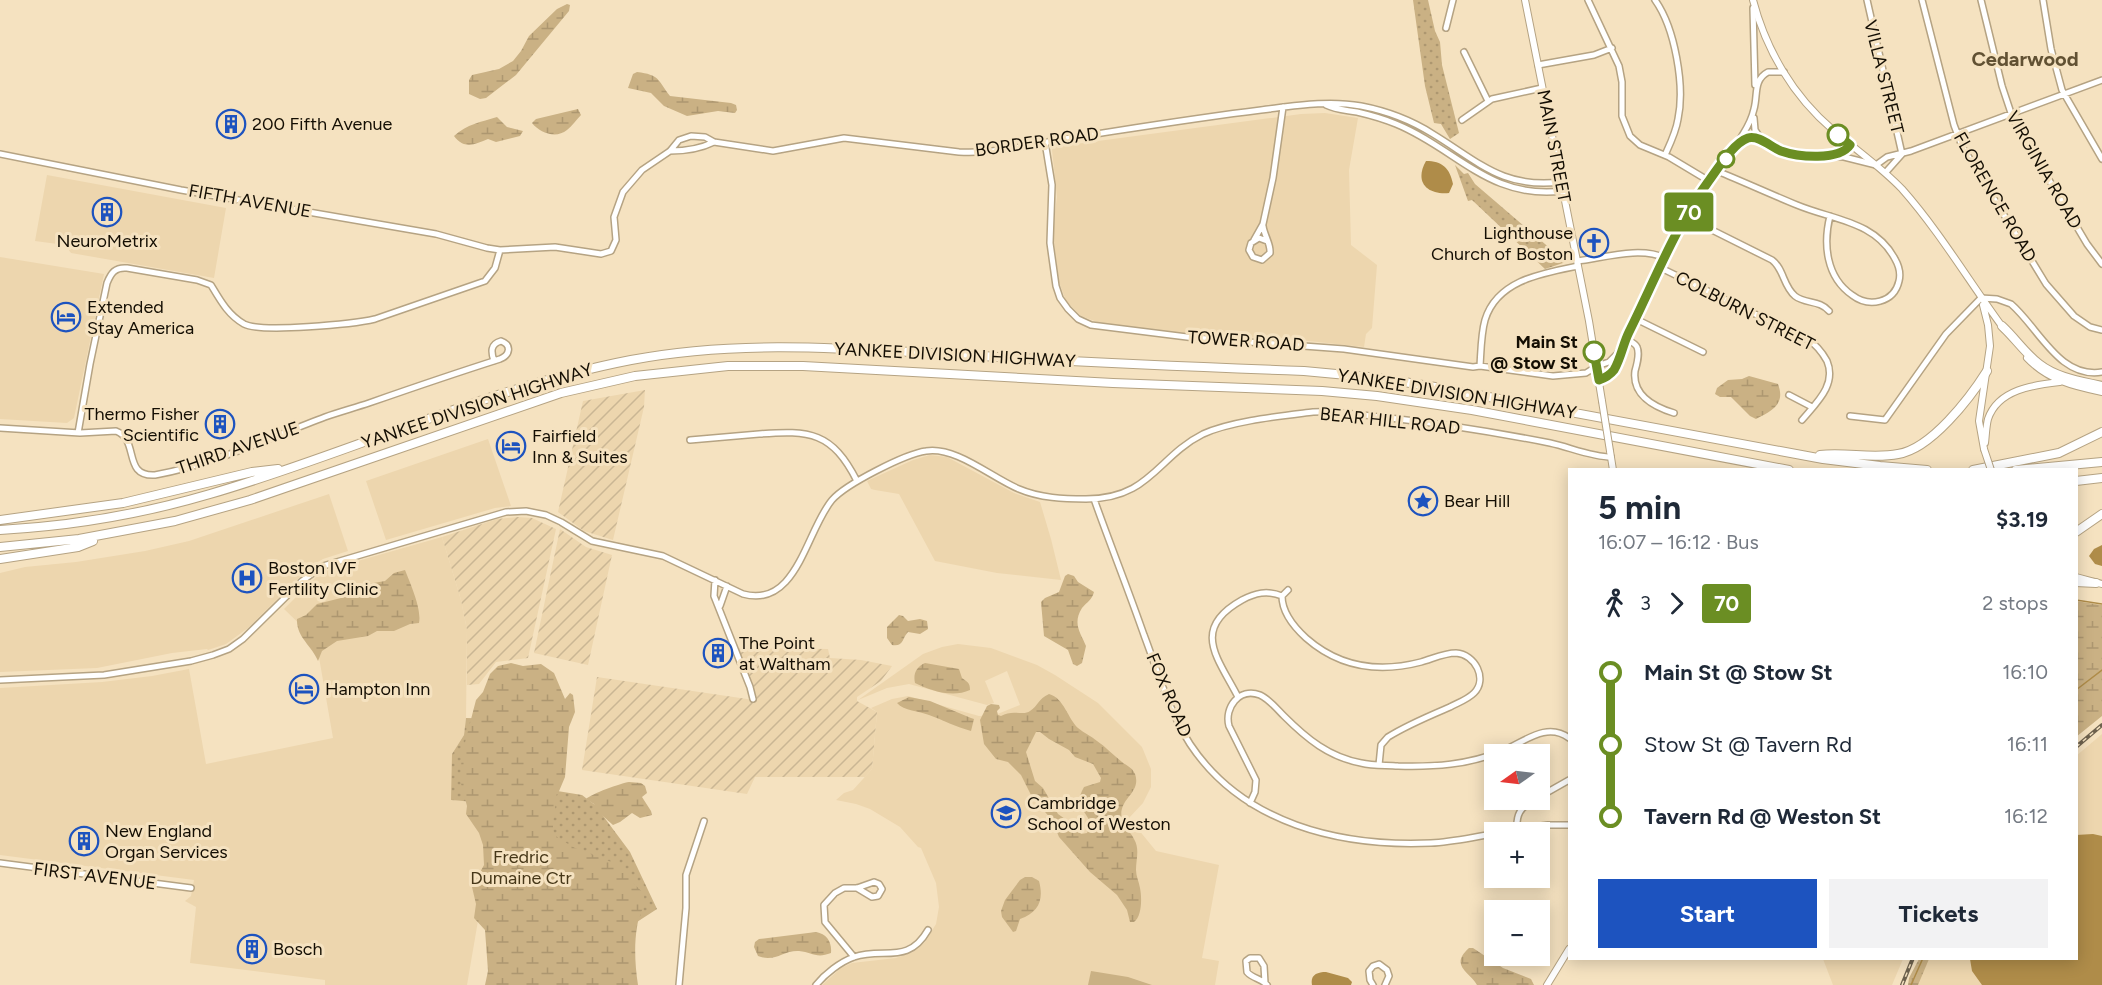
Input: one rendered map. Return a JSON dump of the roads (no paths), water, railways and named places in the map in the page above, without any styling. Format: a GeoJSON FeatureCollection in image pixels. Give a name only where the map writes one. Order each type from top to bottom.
{"type":"FeatureCollection","features":[{"type":"Feature","properties":{"kind":"highway"},"geometry":{"type":"LineString","coordinates":[[2002,326],[2045,369],[2063,377],[2102,386]]}},
{"type":"Feature","properties":{"kind":"highway","name":"YANKEE DIVISION HIGHWAY"},"geometry":{"type":"LineString","coordinates":[[0,530],[60,525],[135,513],[218,492],[507,393],[576,372],[672,354],[766,346],[1304,371],[1361,376],[1455,390],[1809,456],[1905,468]]}},
{"type":"Feature","properties":{"kind":"highway","name":"YANKEE DIVISION HIGHWAY"},"geometry":{"type":"LineString","coordinates":[[0,547],[110,535],[175,521],[232,506],[526,404],[580,388],[644,375],[728,366],[803,366],[1369,395],[1462,408],[1778,468]]}},
{"type":"Feature","properties":{"kind":"highway"},"geometry":{"type":"LineString","coordinates":[[1809,456],[1836,453],[1891,455],[1914,449],[1930,438],[1970,396],[1987,372]]}},
{"type":"Feature","properties":{"kind":"highway"},"geometry":{"type":"LineString","coordinates":[[1981,468],[2060,453],[2102,432]]}},
{"type":"Feature","properties":{"kind":"highway"},"geometry":{"type":"LineString","coordinates":[[2038,468],[2102,462]]}},
{"type":"Feature","properties":{"kind":"highway"},"geometry":{"type":"LineString","coordinates":[[0,517],[26,516],[123,503],[252,472],[294,467]]}},
{"type":"Feature","properties":{"kind":"highway"},"geometry":{"type":"LineString","coordinates":[[2078,482],[2102,478]]}},
{"type":"Feature","properties":{"kind":"highway"},"geometry":{"type":"LineString","coordinates":[[2078,531],[2102,514]]}},
{"type":"Feature","properties":{"kind":"highway"},"geometry":{"type":"LineString","coordinates":[[0,559],[78,547],[110,535]]}},
{"type":"Feature","properties":{"kind":"highway"},"geometry":{"type":"LineString","coordinates":[[2078,579],[2099,584]]}},
{"type":"Feature","properties":{"kind":"main road","name":"MAIN STREET"},"geometry":{"type":"LineString","coordinates":[[1525,0],[1597,366],[1613,468]]}},
{"type":"Feature","properties":{"kind":"main road"},"geometry":{"type":"LineString","coordinates":[[1753,0],[1764,37],[1784,72],[1813,111],[1850,145],[1886,172],[1916,206],[1981,298],[2032,363],[2046,374],[2063,382],[2102,392]]}},
{"type":"Feature","properties":{"kind":"main road"},"geometry":{"type":"LineString","coordinates":[[1981,298],[1990,335],[1979,421],[1990,468]]}},
{"type":"Feature","properties":{"kind":"main road"},"geometry":{"type":"LineString","coordinates":[[1984,449],[1988,419],[2003,399],[2027,387],[2063,382]]}},
{"type":"Feature","properties":{"kind":"main road"},"geometry":{"type":"LineString","coordinates":[[1547,985],[1568,950]]}},
{"type":"Feature","properties":{"kind":"street"},"geometry":{"type":"LineString","coordinates":[[1446,28],[1453,0]]}},
{"type":"Feature","properties":{"kind":"street"},"geometry":{"type":"LineString","coordinates":[[1588,0],[1612,48],[1621,77],[1622,111],[1626,129],[1632,139],[1640,146],[1665,155],[1709,181]]}},
{"type":"Feature","properties":{"kind":"street"},"geometry":{"type":"LineString","coordinates":[[1655,0],[1669,30],[1678,76],[1679,116],[1665,155]]}},
{"type":"Feature","properties":{"kind":"street"},"geometry":{"type":"LineString","coordinates":[[1753,0],[1756,93],[1754,127],[1763,141]]}},
{"type":"Feature","properties":{"kind":"street","name":"FLORENCE ROAD"},"geometry":{"type":"LineString","coordinates":[[1922,0],[1957,134],[1965,150],[2046,284],[2074,316],[2090,327],[2102,330]]}},
{"type":"Feature","properties":{"kind":"street","name":"VIRGINIA ROAD"},"geometry":{"type":"LineString","coordinates":[[1981,0],[2010,114],[2087,244],[2102,264]]}},
{"type":"Feature","properties":{"kind":"street"},"geometry":{"type":"LineString","coordinates":[[2043,0],[2051,49],[2064,94],[2102,159]]}},
{"type":"Feature","properties":{"kind":"street","name":"VILLA STREET"},"geometry":{"type":"LineString","coordinates":[[1865,1],[1902,154]]}},
{"type":"Feature","properties":{"kind":"street"},"geometry":{"type":"LineString","coordinates":[[1538,65],[1594,55],[1612,48]]}},
{"type":"Feature","properties":{"kind":"street"},"geometry":{"type":"LineString","coordinates":[[1464,52],[1488,101]]}},
{"type":"Feature","properties":{"kind":"street"},"geometry":{"type":"LineString","coordinates":[[1756,93],[1759,81],[1765,74],[1775,71],[1784,72]]}},
{"type":"Feature","properties":{"kind":"street"},"geometry":{"type":"LineString","coordinates":[[1737,145],[1749,138],[1763,141],[1789,153],[1849,158],[1876,165],[1887,157],[1902,154],[2102,80]]}},
{"type":"Feature","properties":{"kind":"street"},"geometry":{"type":"LineString","coordinates":[[1462,120],[1488,101],[1542,88]]}},
{"type":"Feature","properties":{"kind":"street","name":"BORDER ROAD"},"geometry":{"type":"LineString","coordinates":[[500,250],[555,247],[601,254],[611,251],[616,240],[614,217],[623,192],[642,170],[670,151],[679,140],[691,136],[773,151],[844,138],[969,152],[1283,107],[1337,103],[1363,106],[1405,119],[1483,166],[1510,179],[1538,183],[1561,182]]}},
{"type":"Feature","properties":{"kind":"street"},"geometry":{"type":"LineString","coordinates":[[1599,380],[1608,376],[1614,369],[1626,339],[1686,218],[1709,181],[1737,145],[1750,121],[1755,104]]}},
{"type":"Feature","properties":{"kind":"street","name":"BORDER ROAD"},"geometry":{"type":"LineString","coordinates":[[1326,105],[1373,116],[1405,128],[1424,137],[1478,173],[1501,184],[1531,191],[1563,191]]}},
{"type":"Feature","properties":{"kind":"street"},"geometry":{"type":"LineString","coordinates":[[1263,224],[1270,253],[1258,260],[1253,258],[1249,250],[1263,224],[1273,178],[1283,107]]}},
{"type":"Feature","properties":{"kind":"street","name":"BORDER ROAD"},"geometry":{"type":"LineString","coordinates":[[670,151],[704,147],[714,142]]}},
{"type":"Feature","properties":{"kind":"street","name":"TOWER ROAD"},"geometry":{"type":"LineString","coordinates":[[1045,142],[1053,193],[1050,235],[1056,286],[1068,309],[1085,323],[1111,329],[1195,338],[1323,347],[1559,376],[1581,374],[1611,361],[1626,339]]}},
{"type":"Feature","properties":{"kind":"street"},"geometry":{"type":"LineString","coordinates":[[1829,156],[1844,152],[1850,145]]}},
{"type":"Feature","properties":{"kind":"street","name":"FIFTH AVENUE"},"geometry":{"type":"LineString","coordinates":[[0,154],[170,188],[436,234],[474,246],[500,250]]}},
{"type":"Feature","properties":{"kind":"street"},"geometry":{"type":"LineString","coordinates":[[1886,172],[1902,154]]}},
{"type":"Feature","properties":{"kind":"street"},"geometry":{"type":"LineString","coordinates":[[1717,171],[1805,208],[1830,216],[1863,227],[1881,239],[1896,261],[1900,272],[1897,288],[1890,296],[1876,302],[1863,302],[1848,293],[1839,283],[1830,266],[1827,250],[1830,216]]}},
{"type":"Feature","properties":{"kind":"street"},"geometry":{"type":"LineString","coordinates":[[1686,218],[1772,260],[1779,267],[1787,287],[1795,296],[1821,304],[1829,311]]}},
{"type":"Feature","properties":{"kind":"street"},"geometry":{"type":"LineString","coordinates":[[1254,240],[1267,241]]}},
{"type":"Feature","properties":{"kind":"street"},"geometry":{"type":"LineString","coordinates":[[78,433],[107,284],[111,273],[117,268],[127,267],[202,281],[211,285],[224,307],[246,325],[263,327],[326,325],[375,319],[485,281],[495,268],[500,250]]}},
{"type":"Feature","properties":{"kind":"street"},"geometry":{"type":"LineString","coordinates":[[1479,366],[1485,320],[1491,307],[1500,295],[1518,283],[1577,263],[1618,256],[1655,254],[1665,258]]}},
{"type":"Feature","properties":{"kind":"street","name":"COLBURN STREET"},"geometry":{"type":"LineString","coordinates":[[1660,268],[1817,346],[1826,359],[1830,376],[1826,388],[1802,420]]}},
{"type":"Feature","properties":{"kind":"street"},"geometry":{"type":"LineString","coordinates":[[1850,416],[1885,420],[1946,334],[1981,298],[1997,299],[2010,304],[2070,367],[2085,373],[2102,372]]}},
{"type":"Feature","properties":{"kind":"street"},"geometry":{"type":"LineString","coordinates":[[1636,319],[1703,352]]}},
{"type":"Feature","properties":{"kind":"street"},"geometry":{"type":"LineString","coordinates":[[1626,339],[1635,344],[1638,350],[1635,378],[1637,388],[1652,405],[1674,412]]}},
{"type":"Feature","properties":{"kind":"street","name":"THIRD AVENUE"},"geometry":{"type":"LineString","coordinates":[[0,428],[78,433],[111,430],[121,432],[126,438],[138,471],[145,475],[155,475],[238,452],[324,417],[494,361]]}},
{"type":"Feature","properties":{"kind":"street"},"geometry":{"type":"LineString","coordinates":[[1789,395],[1812,407]]}},
{"type":"Feature","properties":{"kind":"street","name":"BEAR HILL ROAD"},"geometry":{"type":"LineString","coordinates":[[0,680],[110,674],[191,661],[213,655],[229,649],[243,639],[298,584],[322,566],[506,512],[526,511],[546,515],[592,541],[663,556],[743,594],[754,596],[768,594],[781,588],[793,573],[828,505],[844,489],[919,452],[939,450],[955,455],[1029,493],[1050,497],[1094,499],[1120,494],[1139,485],[1153,476],[1188,444],[1209,432],[1259,420],[1316,412],[1340,412],[1420,422],[1520,437],[1571,447],[1600,456],[1611,454]]}},
{"type":"Feature","properties":{"kind":"street"},"geometry":{"type":"LineString","coordinates":[[690,440],[787,432],[807,434],[824,440],[836,449],[857,481]]}},
{"type":"Feature","properties":{"kind":"street","name":"FOX ROAD"},"geometry":{"type":"LineString","coordinates":[[1094,499],[1180,726],[1205,764],[1222,781],[1250,803],[1297,827],[1347,838],[1424,843],[1484,835]]}},
{"type":"Feature","properties":{"kind":"street"},"geometry":{"type":"LineString","coordinates":[[715,580],[714,593],[753,699]]}},
{"type":"Feature","properties":{"kind":"street"},"geometry":{"type":"LineString","coordinates":[[720,611],[721,599],[727,586]]}},
{"type":"Feature","properties":{"kind":"street"},"geometry":{"type":"LineString","coordinates":[[1282,596],[1288,590]]}},
{"type":"Feature","properties":{"kind":"street"},"geometry":{"type":"LineString","coordinates":[[1238,697],[1213,649],[1212,638],[1215,623],[1227,609],[1250,596],[1265,592],[1282,596]]}},
{"type":"Feature","properties":{"kind":"street"},"geometry":{"type":"LineString","coordinates":[[1282,596],[1285,613],[1299,630],[1322,650],[1342,660],[1366,667],[1386,668],[1455,653],[1470,658],[1476,665],[1479,679],[1475,693],[1388,737],[1381,746],[1379,765]]}},
{"type":"Feature","properties":{"kind":"street"},"geometry":{"type":"LineString","coordinates":[[1250,803],[1255,792],[1256,780],[1228,721],[1230,708],[1238,697],[1251,694],[1262,696],[1310,741],[1324,750],[1350,761],[1379,765],[1453,764],[1494,754],[1546,731],[1558,732],[1568,737]]}},
{"type":"Feature","properties":{"kind":"street"},"geometry":{"type":"LineString","coordinates":[[1550,791],[1568,781]]}},
{"type":"Feature","properties":{"kind":"street"},"geometry":{"type":"LineString","coordinates":[[679,985],[686,908],[686,875],[704,820]]}},
{"type":"Feature","properties":{"kind":"street"},"geometry":{"type":"LineString","coordinates":[[1550,825],[1568,825]]}},
{"type":"Feature","properties":{"kind":"street","name":"FIRST AVENUE"},"geometry":{"type":"LineString","coordinates":[[0,863],[191,888]]}},
{"type":"Feature","properties":{"kind":"street"},"geometry":{"type":"LineString","coordinates":[[854,957],[825,922],[824,905],[835,892],[844,888],[858,888]]}},
{"type":"Feature","properties":{"kind":"street"},"geometry":{"type":"LineString","coordinates":[[816,985],[828,973],[854,957],[915,948],[928,930]]}},
{"type":"Feature","properties":{"kind":"street"},"geometry":{"type":"LineString","coordinates":[[1250,958],[1259,958],[1264,966],[1266,984],[1246,972],[1246,961],[1250,958]]}},
{"type":"Feature","properties":{"kind":"street"},"geometry":{"type":"LineString","coordinates":[[1373,985],[1370,981],[1370,971],[1373,966],[1379,964],[1387,970],[1389,976],[1385,985]]}},
{"type":"Feature","properties":{"kind":"waterway"},"geometry":{"type":"LineString","coordinates":[[2078,600],[2102,604]]}},
{"type":"Feature","properties":{"kind":"waterway"},"geometry":{"type":"LineString","coordinates":[[2078,688],[2102,670]]}},
{"type":"Feature","properties":{"kind":"waterway"},"geometry":{"type":"LineString","coordinates":[[1911,985],[1922,960]]}},
{"type":"Feature","properties":{"kind":"railway"},"geometry":{"type":"LineString","coordinates":[[2078,745],[2102,725]]}},
{"type":"Feature","properties":{"kind":"railway"},"geometry":{"type":"LineString","coordinates":[[1902,985],[1912,960]]}},
{"type":"Feature","properties":{"kind":"place","name":"200 Fifth Avenue"},"geometry":{"type":"Point","coordinates":[231,124]}},
{"type":"Feature","properties":{"kind":"place","name":"NeuroMetrix"},"geometry":{"type":"Point","coordinates":[107,212]}},
{"type":"Feature","properties":{"kind":"place","name":"Lighthouse Church of Boston"},"geometry":{"type":"Point","coordinates":[1594,243]}},
{"type":"Feature","properties":{"kind":"place","name":"Extended Stay America"},"geometry":{"type":"Point","coordinates":[66,317]}},
{"type":"Feature","properties":{"kind":"place","name":"Main St @ Stow St"},"geometry":{"type":"Point","coordinates":[1594,352]}},
{"type":"Feature","properties":{"kind":"place","name":"Thermo Fisher Scientific"},"geometry":{"type":"Point","coordinates":[220,424]}},
{"type":"Feature","properties":{"kind":"place","name":"Fairfield Inn & Suites"},"geometry":{"type":"Point","coordinates":[511,446]}},
{"type":"Feature","properties":{"kind":"place","name":"Bear Hill"},"geometry":{"type":"Point","coordinates":[1423,501]}},
{"type":"Feature","properties":{"kind":"place","name":"Boston IVF Fertility Clinic"},"geometry":{"type":"Point","coordinates":[247,578]}},
{"type":"Feature","properties":{"kind":"place","name":"The Point at Waltham"},"geometry":{"type":"Point","coordinates":[718,653]}},
{"type":"Feature","properties":{"kind":"place","name":"Hampton Inn"},"geometry":{"type":"Point","coordinates":[304,689]}},
{"type":"Feature","properties":{"kind":"place","name":"Cambridge School of Weston"},"geometry":{"type":"Point","coordinates":[1006,813]}},
{"type":"Feature","properties":{"kind":"place","name":"New England Organ Services"},"geometry":{"type":"Point","coordinates":[84,841]}},
{"type":"Feature","properties":{"kind":"place","name":"Bosch"},"geometry":{"type":"Point","coordinates":[252,949]}},
{"type":"Feature","properties":{"kind":"district","name":"Cedarwood"},"geometry":{"type":"Point","coordinates":[2025,59]}},
{"type":"Feature","properties":{"kind":"park label","name":"Fredric Dumaine Ctr"},"geometry":{"type":"Point","coordinates":[521,867]}}]}
